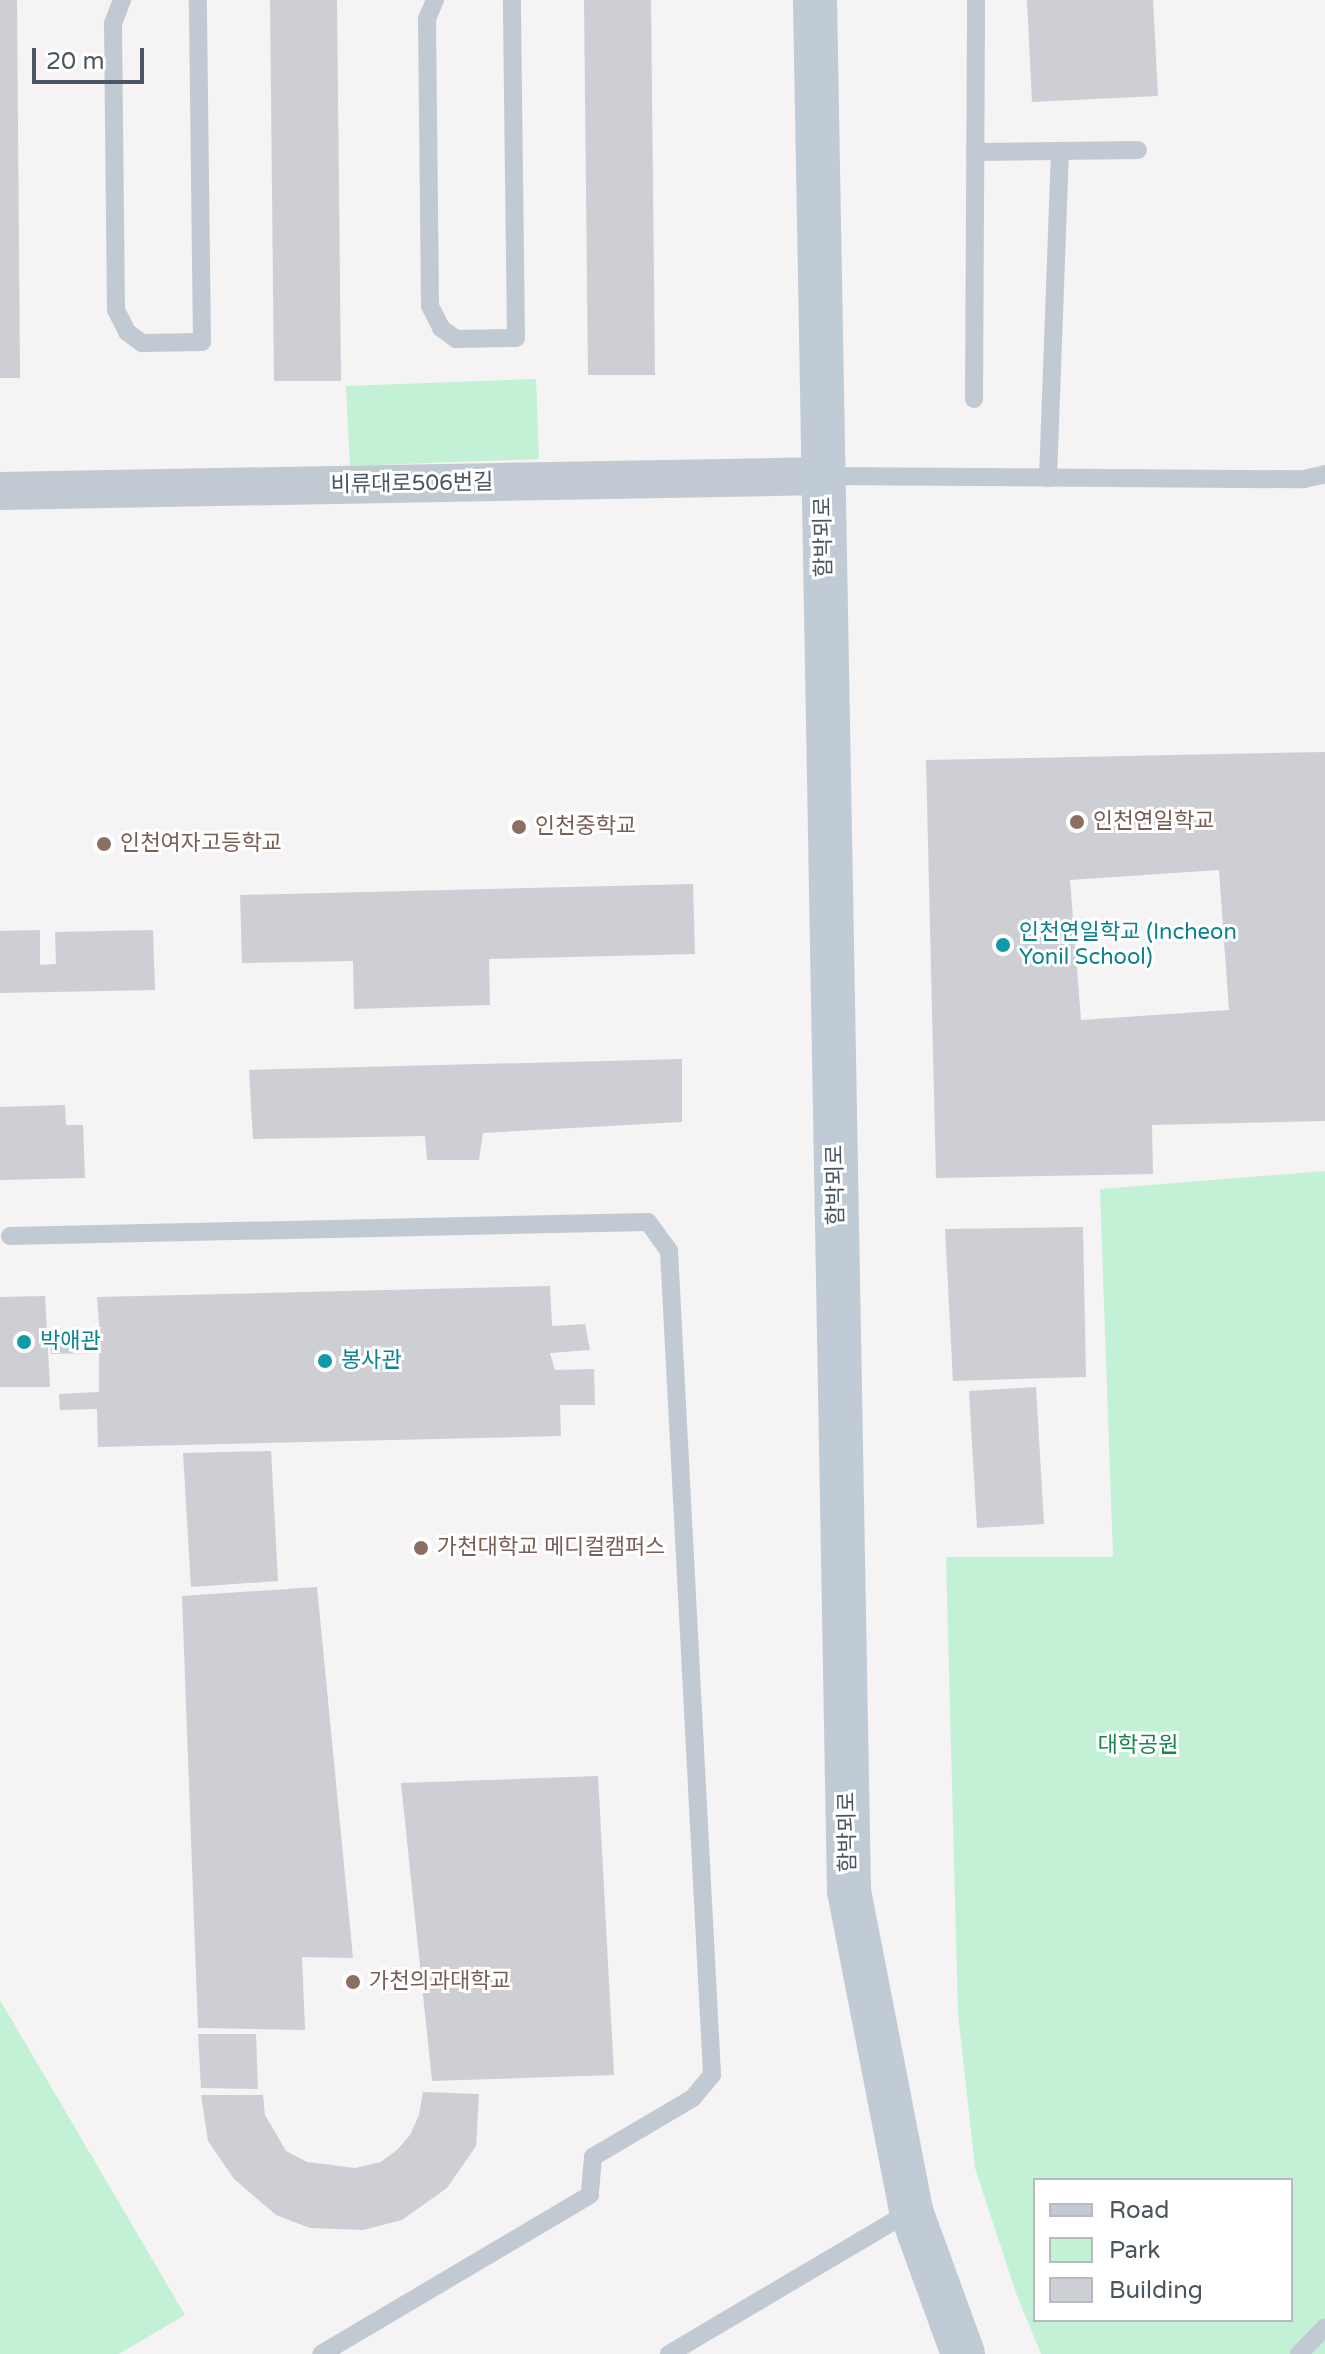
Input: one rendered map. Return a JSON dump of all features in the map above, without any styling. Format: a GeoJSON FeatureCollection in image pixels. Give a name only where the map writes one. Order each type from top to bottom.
{"type":"FeatureCollection","features":[{"type":"Feature","properties":{"kind":"main road","name":"함박뫼로"},"geometry":{"type":"LineString","coordinates":[[815,0],[849,1891],[911,2211],[963,2354]]}},
{"type":"Feature","properties":{"kind":"street","name":"비류대로506번길"},"geometry":{"type":"LineString","coordinates":[[0,491],[823,476]]}},
{"type":"Feature","properties":{"kind":"lane"},"geometry":{"type":"LineString","coordinates":[[122,0],[113,24],[116,310],[127,332],[142,343],[202,342],[198,0]]}},
{"type":"Feature","properties":{"kind":"lane"},"geometry":{"type":"LineString","coordinates":[[435,0],[427,19],[430,306],[441,328],[456,339],[516,338],[512,0]]}},
{"type":"Feature","properties":{"kind":"lane"},"geometry":{"type":"LineString","coordinates":[[974,399],[976,0]]}},
{"type":"Feature","properties":{"kind":"lane"},"geometry":{"type":"LineString","coordinates":[[975,152],[1138,150]]}},
{"type":"Feature","properties":{"kind":"lane"},"geometry":{"type":"LineString","coordinates":[[1048,478],[1060,151]]}},
{"type":"Feature","properties":{"kind":"lane"},"geometry":{"type":"LineString","coordinates":[[823,476],[1304,479],[1325,474]]}},
{"type":"Feature","properties":{"kind":"lane"},"geometry":{"type":"LineString","coordinates":[[10,1236],[648,1222],[669,1251],[712,2075],[693,2098],[593,2157],[590,2195],[321,2354]]}},
{"type":"Feature","properties":{"kind":"lane"},"geometry":{"type":"LineString","coordinates":[[669,2354],[911,2211]]}},
{"type":"Feature","properties":{"kind":"lane"},"geometry":{"type":"LineString","coordinates":[[1299,2354],[1325,2327]]}},
{"type":"Feature","properties":{"kind":"green space"},"geometry":{"type":"Polygon","coordinates":[[[536,379],[539,459],[350,466],[346,386],[536,379]]]}},
{"type":"Feature","properties":{"kind":"green space","name":"대학공원"},"geometry":{"type":"Polygon","coordinates":[[[1325,1171],[1325,2354],[1041,2354],[1016,2293],[975,2168],[958,2013],[946,1557],[1113,1557],[1100,1189],[1325,1171]]]}},
{"type":"Feature","properties":{"kind":"green space"},"geometry":{"type":"Polygon","coordinates":[[[0,2000],[185,2315],[119,2354],[0,2354],[0,2000]]]}},
{"type":"Feature","properties":{"kind":"building"},"geometry":{"type":"Polygon","coordinates":[[[0,0],[17,0],[20,378],[0,378],[0,0]]]}},
{"type":"Feature","properties":{"kind":"building"},"geometry":{"type":"Polygon","coordinates":[[[270,0],[337,0],[341,381],[274,381],[270,0]]]}},
{"type":"Feature","properties":{"kind":"building"},"geometry":{"type":"Polygon","coordinates":[[[584,0],[651,0],[655,375],[588,375],[584,0]]]}},
{"type":"Feature","properties":{"kind":"building"},"geometry":{"type":"Polygon","coordinates":[[[1027,0],[1153,0],[1158,96],[1032,102],[1027,0]]]}},
{"type":"Feature","properties":{"kind":"building","name":"인천연일학교 (Incheon Yonil School)"},"geometry":{"type":"Polygon","coordinates":[[[1325,752],[1325,1121],[1152,1125],[1153,1174],[936,1178],[926,760],[1325,752]],[[1219,870],[1070,880],[1081,1020],[1229,1010],[1219,870]]]}},
{"type":"Feature","properties":{"kind":"building"},"geometry":{"type":"Polygon","coordinates":[[[693,884],[695,954],[489,959],[490,1005],[354,1009],[353,961],[242,963],[240,895],[693,884]]]}},
{"type":"Feature","properties":{"kind":"building"},"geometry":{"type":"Polygon","coordinates":[[[40,930],[40,965],[56,964],[55,932],[153,930],[155,990],[0,993],[0,931],[40,930]]]}},
{"type":"Feature","properties":{"kind":"building"},"geometry":{"type":"Polygon","coordinates":[[[682,1059],[682,1122],[483,1133],[479,1160],[427,1160],[425,1136],[253,1139],[249,1070],[682,1059]]]}},
{"type":"Feature","properties":{"kind":"building"},"geometry":{"type":"Polygon","coordinates":[[[65,1105],[66,1125],[83,1125],[85,1178],[0,1180],[0,1107],[65,1105]]]}},
{"type":"Feature","properties":{"kind":"building"},"geometry":{"type":"Polygon","coordinates":[[[1083,1227],[1086,1377],[953,1381],[945,1229],[1083,1227]]]}},
{"type":"Feature","properties":{"kind":"building","name":"봉사관"},"geometry":{"type":"Polygon","coordinates":[[[550,1286],[552,1326],[585,1324],[590,1350],[550,1353],[555,1370],[594,1369],[595,1405],[560,1405],[561,1436],[98,1447],[97,1409],[60,1410],[59,1394],[99,1392],[99,1353],[51,1354],[50,1339],[100,1336],[97,1297],[550,1286]]]}},
{"type":"Feature","properties":{"kind":"building","name":"박애관"},"geometry":{"type":"Polygon","coordinates":[[[45,1296],[50,1387],[0,1387],[0,1297],[45,1296]]]}},
{"type":"Feature","properties":{"kind":"building"},"geometry":{"type":"Polygon","coordinates":[[[1036,1387],[1044,1524],[977,1528],[969,1391],[1036,1387]]]}},
{"type":"Feature","properties":{"kind":"building"},"geometry":{"type":"Polygon","coordinates":[[[271,1451],[278,1581],[191,1587],[183,1453],[271,1451]]]}},
{"type":"Feature","properties":{"kind":"building"},"geometry":{"type":"Polygon","coordinates":[[[317,1587],[353,1958],[302,1957],[305,2030],[198,2028],[182,1596],[317,1587]]]}},
{"type":"Feature","properties":{"kind":"building"},"geometry":{"type":"Polygon","coordinates":[[[598,1776],[614,2075],[432,2081],[401,1783],[598,1776]]]}},
{"type":"Feature","properties":{"kind":"building"},"geometry":{"type":"Polygon","coordinates":[[[198,2034],[256,2034],[258,2089],[201,2088],[198,2034]]]}},
{"type":"Feature","properties":{"kind":"building"},"geometry":{"type":"Polygon","coordinates":[[[423,2092],[479,2094],[476,2146],[447,2188],[402,2220],[363,2230],[310,2228],[276,2215],[234,2179],[208,2141],[201,2095],[263,2095],[265,2115],[286,2151],[307,2162],[355,2168],[381,2162],[398,2149],[410,2135],[419,2115],[423,2092]]]}},
{"type":"Feature","properties":{"kind":"place","name":"인천연일학교"},"geometry":{"type":"Point","coordinates":[1077,822]}},
{"type":"Feature","properties":{"kind":"place","name":"인천중학교"},"geometry":{"type":"Point","coordinates":[519,827]}},
{"type":"Feature","properties":{"kind":"place","name":"인천여자고등학교"},"geometry":{"type":"Point","coordinates":[104,844]}},
{"type":"Feature","properties":{"kind":"place","name":"인천연일학교 (Incheon Yonil School)"},"geometry":{"type":"Point","coordinates":[1003,945]}},
{"type":"Feature","properties":{"kind":"place","name":"박애관"},"geometry":{"type":"Point","coordinates":[24,1342]}},
{"type":"Feature","properties":{"kind":"place","name":"봉사관"},"geometry":{"type":"Point","coordinates":[325,1361]}},
{"type":"Feature","properties":{"kind":"place","name":"가천대학교 메디컬캠퍼스"},"geometry":{"type":"Point","coordinates":[421,1548]}},
{"type":"Feature","properties":{"kind":"place","name":"가천의과대학교"},"geometry":{"type":"Point","coordinates":[353,1982]}}]}
